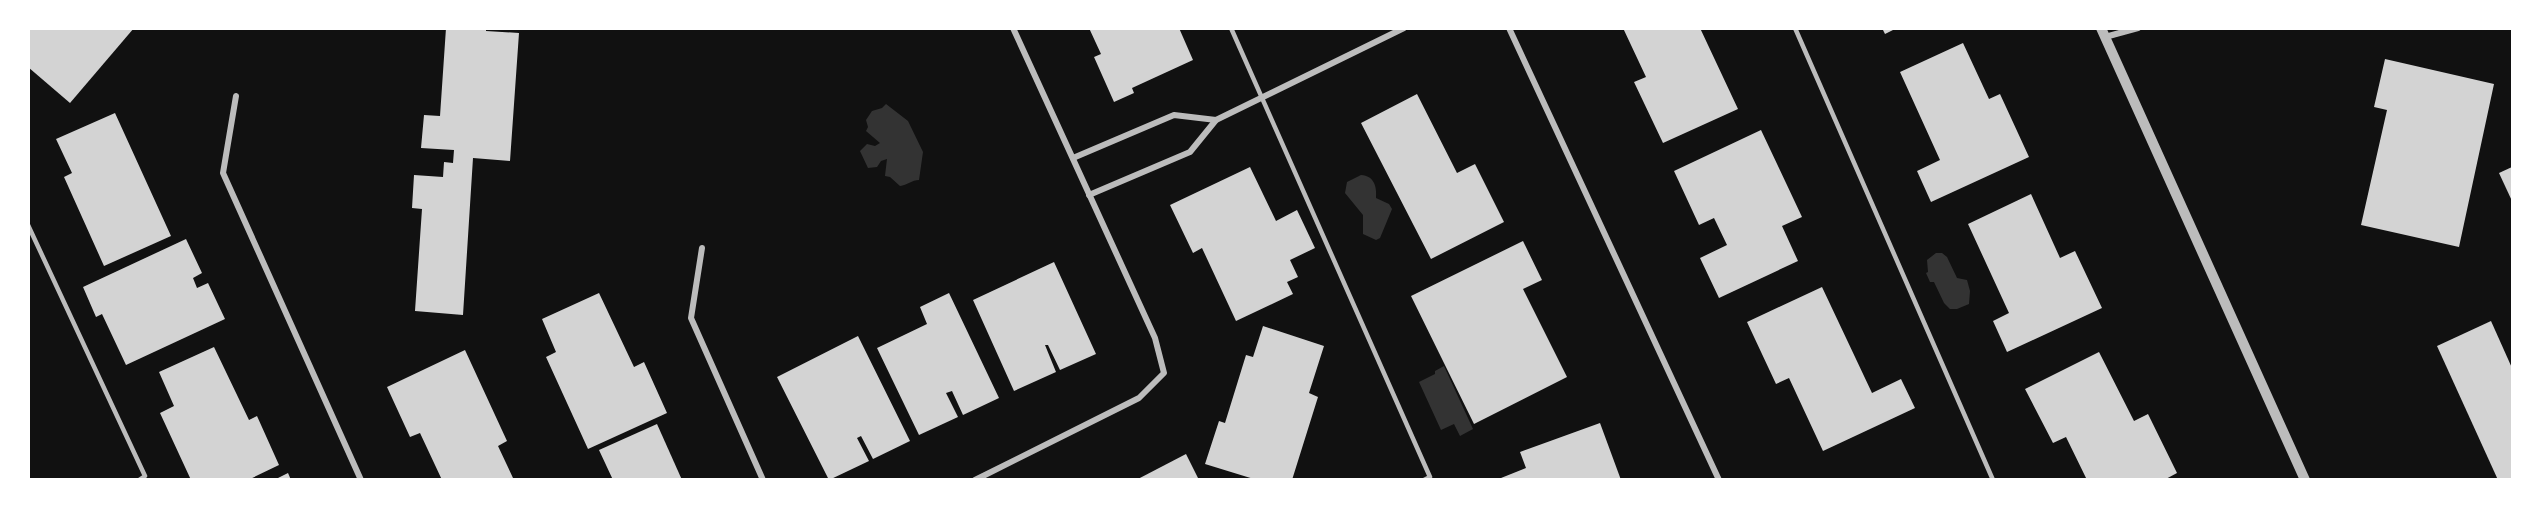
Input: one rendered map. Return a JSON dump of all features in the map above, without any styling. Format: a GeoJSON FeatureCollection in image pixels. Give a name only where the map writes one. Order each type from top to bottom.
{"type":"FeatureCollection","features":[{"type":"Feature","properties":{"kind":"street"},"geometry":{"type":"LineString","coordinates":[[975,480],[1139,398],[1164,373],[1155,338],[1013,28]]}},
{"type":"Feature","properties":{"kind":"street"},"geometry":{"type":"LineString","coordinates":[[1089,195],[1190,152],[1216,120],[1404,28]]}},
{"type":"Feature","properties":{"kind":"street"},"geometry":{"type":"LineString","coordinates":[[1509,28],[1719,480]]}},
{"type":"Feature","properties":{"kind":"street"},"geometry":{"type":"LineString","coordinates":[[2138,28],[2103,33],[2305,480]]}},
{"type":"Feature","properties":{"kind":"street"},"geometry":{"type":"LineString","coordinates":[[236,96],[223,173],[361,480]]}},
{"type":"Feature","properties":{"kind":"street"},"geometry":{"type":"LineString","coordinates":[[1073,158],[1174,115],[1216,120]]}},
{"type":"Feature","properties":{"kind":"street"},"geometry":{"type":"LineString","coordinates":[[702,248],[691,318],[764,480]]}},
{"type":"Feature","properties":{"kind":"lane"},"geometry":{"type":"LineString","coordinates":[[1231,28],[1430,477],[1424,480]]}},
{"type":"Feature","properties":{"kind":"lane"},"geometry":{"type":"LineString","coordinates":[[1795,28],[1992,480]]}},
{"type":"Feature","properties":{"kind":"lane"},"geometry":{"type":"LineString","coordinates":[[28,225],[145,476],[139,480]]}},
{"type":"Feature","properties":{"kind":"shaded area"},"geometry":{"type":"Polygon","coordinates":[[[886,104],[908,121],[923,152],[919,180],[900,186],[890,177],[885,176],[887,159],[881,161],[877,167],[868,168],[860,151],[867,144],[875,146],[880,143],[866,131],[868,127],[866,120],[872,111],[886,104]]]}},
{"type":"Feature","properties":{"kind":"shaded area"},"geometry":{"type":"Polygon","coordinates":[[[1361,175],[1372,180],[1376,189],[1376,198],[1389,204],[1392,209],[1380,238],[1376,240],[1363,234],[1363,215],[1345,193],[1347,182],[1361,175]]]}},
{"type":"Feature","properties":{"kind":"shaded area"},"geometry":{"type":"Polygon","coordinates":[[[1936,253],[1942,253],[1947,257],[1957,278],[1967,280],[1970,291],[1969,304],[1950,309],[1944,303],[1934,282],[1930,282],[1926,273],[1928,272],[1927,260],[1936,253]]]}},
{"type":"Feature","properties":{"kind":"shaded area"},"geometry":{"type":"Polygon","coordinates":[[[1444,366],[1473,429],[1460,436],[1454,424],[1441,430],[1419,382],[1435,374],[1435,371],[1444,366]]]}},
{"type":"Feature","properties":{"kind":"building"},"geometry":{"type":"Polygon","coordinates":[[[28,28],[134,28],[70,103],[28,67],[28,28]]]}},
{"type":"Feature","properties":{"kind":"building"},"geometry":{"type":"Polygon","coordinates":[[[446,28],[486,28],[486,31],[519,33],[510,161],[473,158],[463,315],[415,311],[422,209],[412,208],[414,175],[443,177],[444,162],[453,163],[454,150],[421,148],[424,115],[440,116],[446,28]]]}},
{"type":"Feature","properties":{"kind":"building"},"geometry":{"type":"Polygon","coordinates":[[[1089,28],[1179,28],[1193,60],[1132,88],[1134,93],[1114,102],[1094,57],[1101,54],[1089,28]]]}},
{"type":"Feature","properties":{"kind":"building"},"geometry":{"type":"Polygon","coordinates":[[[1623,28],[1700,28],[1738,109],[1663,143],[1634,82],[1646,77],[1623,28]]]}},
{"type":"Feature","properties":{"kind":"building"},"geometry":{"type":"Polygon","coordinates":[[[1882,28],[1897,28],[1885,34],[1882,28]]]}},
{"type":"Feature","properties":{"kind":"building"},"geometry":{"type":"Polygon","coordinates":[[[1963,43],[1989,99],[2000,94],[2029,157],[1931,202],[1917,171],[1940,160],[1900,72],[1963,43]]]}},
{"type":"Feature","properties":{"kind":"building"},"geometry":{"type":"Polygon","coordinates":[[[2385,59],[2494,84],[2459,247],[2361,225],[2387,110],[2374,107],[2385,59]]]}},
{"type":"Feature","properties":{"kind":"building"},"geometry":{"type":"Polygon","coordinates":[[[1417,94],[1457,173],[1475,164],[1504,222],[1431,259],[1361,123],[1417,94]]]}},
{"type":"Feature","properties":{"kind":"building"},"geometry":{"type":"Polygon","coordinates":[[[115,113],[171,236],[104,266],[64,177],[72,173],[56,139],[115,113]]]}},
{"type":"Feature","properties":{"kind":"building"},"geometry":{"type":"Polygon","coordinates":[[[1761,130],[1802,217],[1782,226],[1798,261],[1719,298],[1700,258],[1727,245],[1714,218],[1699,225],[1674,171],[1761,130]]]}},
{"type":"Feature","properties":{"kind":"building"},"geometry":{"type":"Polygon","coordinates":[[[1250,167],[1276,221],[1297,210],[1315,248],[1290,260],[1298,277],[1287,282],[1293,294],[1236,321],[1202,248],[1193,253],[1170,205],[1250,167]]]}},
{"type":"Feature","properties":{"kind":"building"},"geometry":{"type":"Polygon","coordinates":[[[2512,167],[2512,201],[2499,173],[2512,167]]]}},
{"type":"Feature","properties":{"kind":"building"},"geometry":{"type":"Polygon","coordinates":[[[2031,194],[2060,258],[2075,251],[2102,308],[2007,352],[1993,321],[2009,313],[1968,224],[2031,194]]]}},
{"type":"Feature","properties":{"kind":"building"},"geometry":{"type":"Polygon","coordinates":[[[186,239],[202,273],[193,278],[197,288],[208,283],[225,319],[126,365],[102,314],[96,317],[83,287],[186,239]]]}},
{"type":"Feature","properties":{"kind":"building"},"geometry":{"type":"Polygon","coordinates":[[[1523,241],[1542,280],[1523,289],[1567,377],[1474,424],[1411,296],[1523,241]]]}},
{"type":"Feature","properties":{"kind":"building"},"geometry":{"type":"Polygon","coordinates":[[[1054,262],[1096,354],[1060,370],[1048,345],[1045,345],[1056,372],[1014,391],[973,300],[1054,262]]]}},
{"type":"Feature","properties":{"kind":"building"},"geometry":{"type":"Polygon","coordinates":[[[1822,287],[1872,393],[1901,379],[1915,408],[1823,451],[1789,378],[1776,384],[1747,322],[1822,287]]]}},
{"type":"Feature","properties":{"kind":"building"},"geometry":{"type":"Polygon","coordinates":[[[599,293],[634,367],[644,362],[667,413],[588,449],[546,357],[556,352],[542,319],[599,293]]]}},
{"type":"Feature","properties":{"kind":"building"},"geometry":{"type":"Polygon","coordinates":[[[949,293],[999,398],[963,415],[952,391],[946,393],[958,417],[919,435],[877,348],[927,324],[920,307],[949,293]]]}},
{"type":"Feature","properties":{"kind":"building"},"geometry":{"type":"Polygon","coordinates":[[[2491,321],[2512,368],[2512,480],[2498,480],[2437,346],[2491,321]]]}},
{"type":"Feature","properties":{"kind":"building"},"geometry":{"type":"Polygon","coordinates":[[[1263,326],[1324,346],[1309,393],[1318,397],[1292,480],[1257,480],[1205,464],[1219,421],[1225,423],[1246,355],[1253,357],[1263,326]]]}},
{"type":"Feature","properties":{"kind":"building"},"geometry":{"type":"Polygon","coordinates":[[[858,336],[910,441],[873,459],[861,436],[857,438],[869,461],[829,480],[777,377],[858,336]]]}},
{"type":"Feature","properties":{"kind":"building"},"geometry":{"type":"Polygon","coordinates":[[[214,347],[249,420],[257,416],[279,465],[248,480],[191,480],[160,413],[174,406],[159,372],[214,347]]]}},
{"type":"Feature","properties":{"kind":"building"},"geometry":{"type":"Polygon","coordinates":[[[465,350],[507,441],[498,446],[513,478],[511,480],[442,480],[420,433],[410,437],[387,387],[465,350]]]}},
{"type":"Feature","properties":{"kind":"building"},"geometry":{"type":"Polygon","coordinates":[[[2099,352],[2134,421],[2148,414],[2177,473],[2164,480],[2087,480],[2066,437],[2053,443],[2025,389],[2099,352]]]}},
{"type":"Feature","properties":{"kind":"building"},"geometry":{"type":"Polygon","coordinates":[[[1600,423],[1621,480],[1496,480],[1526,468],[1520,452],[1600,423]]]}},
{"type":"Feature","properties":{"kind":"building"},"geometry":{"type":"Polygon","coordinates":[[[657,424],[682,480],[613,480],[599,450],[657,424]]]}},
{"type":"Feature","properties":{"kind":"building"},"geometry":{"type":"Polygon","coordinates":[[[1186,454],[1199,480],[1136,480],[1186,454]]]}},
{"type":"Feature","properties":{"kind":"building"},"geometry":{"type":"Polygon","coordinates":[[[288,473],[291,480],[274,480],[288,473]]]}}]}
